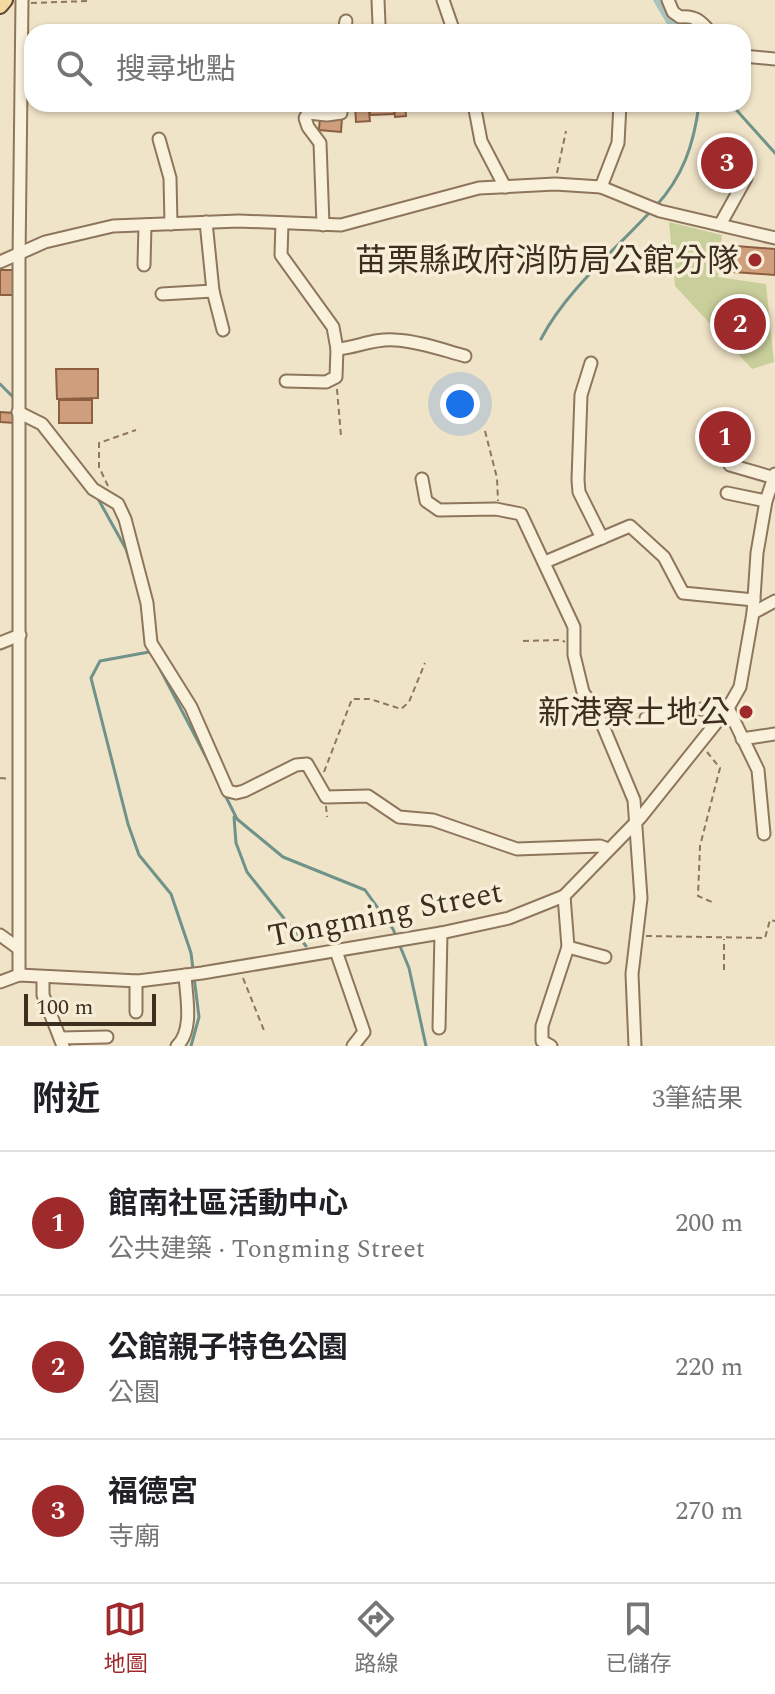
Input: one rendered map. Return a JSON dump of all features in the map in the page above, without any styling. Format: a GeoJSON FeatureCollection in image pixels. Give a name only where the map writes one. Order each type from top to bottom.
{"type":"FeatureCollection","features":[{"type":"Feature","properties":{"kind":"main road"},"geometry":{"type":"LineString","coordinates":[[0,6],[5,0]]}},
{"type":"Feature","properties":{"kind":"street"},"geometry":{"type":"LineString","coordinates":[[378,0],[379,24]]}},
{"type":"Feature","properties":{"kind":"street"},"geometry":{"type":"LineString","coordinates":[[443,0],[451,24]]}},
{"type":"Feature","properties":{"kind":"street"},"geometry":{"type":"LineString","coordinates":[[668,0],[673,12],[680,17],[691,16],[704,24]]}},
{"type":"Feature","properties":{"kind":"street"},"geometry":{"type":"LineString","coordinates":[[0,982],[19,975],[18,394],[22,2]]}},
{"type":"Feature","properties":{"kind":"street"},"geometry":{"type":"LineString","coordinates":[[751,57],[775,59]]}},
{"type":"Feature","properties":{"kind":"street"},"geometry":{"type":"LineString","coordinates":[[323,225],[320,143],[305,118],[308,113],[327,115],[341,112]]}},
{"type":"Feature","properties":{"kind":"street"},"geometry":{"type":"LineString","coordinates":[[476,112],[481,141],[505,187]]}},
{"type":"Feature","properties":{"kind":"street"},"geometry":{"type":"LineString","coordinates":[[601,187],[618,143],[620,112]]}},
{"type":"Feature","properties":{"kind":"street"},"geometry":{"type":"LineString","coordinates":[[159,139],[170,178],[171,224]]}},
{"type":"Feature","properties":{"kind":"street"},"geometry":{"type":"LineString","coordinates":[[721,223],[746,178]]}},
{"type":"Feature","properties":{"kind":"street"},"geometry":{"type":"LineString","coordinates":[[0,262],[45,242],[113,226],[239,221],[341,225],[479,188],[555,184],[601,187],[660,211],[775,238]]}},
{"type":"Feature","properties":{"kind":"street"},"geometry":{"type":"LineString","coordinates":[[206,222],[213,291],[223,330]]}},
{"type":"Feature","properties":{"kind":"street"},"geometry":{"type":"LineString","coordinates":[[282,223],[281,255],[333,327],[337,349],[336,377],[326,382],[286,381]]}},
{"type":"Feature","properties":{"kind":"street"},"geometry":{"type":"LineString","coordinates":[[144,265],[145,225]]}},
{"type":"Feature","properties":{"kind":"street"},"geometry":{"type":"LineString","coordinates":[[162,294],[213,291]]}},
{"type":"Feature","properties":{"kind":"street"},"geometry":{"type":"LineString","coordinates":[[337,349],[394,340],[465,356]]}},
{"type":"Feature","properties":{"kind":"street"},"geometry":{"type":"LineString","coordinates":[[591,363],[581,395],[578,480],[579,492],[602,538]]}},
{"type":"Feature","properties":{"kind":"street"},"geometry":{"type":"LineString","coordinates":[[18,412],[42,424],[93,489],[118,504],[125,519],[147,603],[151,643],[191,707],[228,791],[244,791],[296,765],[307,764],[326,797],[368,796],[399,817],[433,820],[517,849],[600,846],[608,849]]}},
{"type":"Feature","properties":{"kind":"street"},"geometry":{"type":"LineString","coordinates":[[730,465],[775,477]]}},
{"type":"Feature","properties":{"kind":"street","name":"Tongming Street"},"geometry":{"type":"LineString","coordinates":[[19,975],[136,981],[202,973],[441,933],[509,918],[564,896],[637,820],[728,708],[740,687],[753,613],[757,553],[766,501],[775,477]]}},
{"type":"Feature","properties":{"kind":"street"},"geometry":{"type":"LineString","coordinates":[[422,479],[426,501],[439,510],[498,509],[521,514],[574,627],[574,652],[583,692],[614,747],[634,800],[637,820],[641,898],[632,974],[635,1046]]}},
{"type":"Feature","properties":{"kind":"street"},"geometry":{"type":"LineString","coordinates":[[727,493],[766,501]]}},
{"type":"Feature","properties":{"kind":"street"},"geometry":{"type":"LineString","coordinates":[[545,562],[630,526],[664,557],[683,593],[754,600]]}},
{"type":"Feature","properties":{"kind":"street"},"geometry":{"type":"LineString","coordinates":[[753,613],[775,601]]}},
{"type":"Feature","properties":{"kind":"street"},"geometry":{"type":"LineString","coordinates":[[0,643],[20,635]]}},
{"type":"Feature","properties":{"kind":"street"},"geometry":{"type":"LineString","coordinates":[[646,718],[681,710],[728,708],[758,770],[764,834]]}},
{"type":"Feature","properties":{"kind":"street"},"geometry":{"type":"LineString","coordinates":[[742,739],[775,734]]}},
{"type":"Feature","properties":{"kind":"street"},"geometry":{"type":"LineString","coordinates":[[551,1046],[542,1041],[542,1026],[568,947],[564,896]]}},
{"type":"Feature","properties":{"kind":"street"},"geometry":{"type":"LineString","coordinates":[[439,1028],[441,933]]}},
{"type":"Feature","properties":{"kind":"street"},"geometry":{"type":"LineString","coordinates":[[0,935],[18,948]]}},
{"type":"Feature","properties":{"kind":"street"},"geometry":{"type":"LineString","coordinates":[[568,947],[605,957]]}},
{"type":"Feature","properties":{"kind":"street"},"geometry":{"type":"LineString","coordinates":[[336,951],[364,1032],[353,1046]]}},
{"type":"Feature","properties":{"kind":"street"},"geometry":{"type":"LineString","coordinates":[[177,1046],[182,1042],[188,1019],[186,975]]}},
{"type":"Feature","properties":{"kind":"street"},"geometry":{"type":"LineString","coordinates":[[43,977],[43,995],[61,1042],[107,1037]]}},
{"type":"Feature","properties":{"kind":"street"},"geometry":{"type":"LineString","coordinates":[[136,981],[136,1012]]}},
{"type":"Feature","properties":{"kind":"path"},"geometry":{"type":"LineString","coordinates":[[22,2],[89,1]]}},
{"type":"Feature","properties":{"kind":"path"},"geometry":{"type":"LineString","coordinates":[[555,184],[566,131]]}},
{"type":"Feature","properties":{"kind":"path"},"geometry":{"type":"LineString","coordinates":[[336,377],[341,436]]}},
{"type":"Feature","properties":{"kind":"path"},"geometry":{"type":"LineString","coordinates":[[118,504],[99,467],[99,443],[136,430]]}},
{"type":"Feature","properties":{"kind":"path"},"geometry":{"type":"LineString","coordinates":[[485,431],[497,478],[498,509]]}},
{"type":"Feature","properties":{"kind":"path"},"geometry":{"type":"LineString","coordinates":[[523,641],[562,640],[574,652]]}},
{"type":"Feature","properties":{"kind":"path"},"geometry":{"type":"LineString","coordinates":[[318,784],[352,699],[370,699],[401,709],[409,702],[425,663]]}},
{"type":"Feature","properties":{"kind":"path"},"geometry":{"type":"LineString","coordinates":[[698,745],[713,756],[720,768],[700,846],[698,868],[698,896],[712,902]]}},
{"type":"Feature","properties":{"kind":"path"},"geometry":{"type":"LineString","coordinates":[[637,935],[765,938],[770,920],[775,921]]}},
{"type":"Feature","properties":{"kind":"path"},"geometry":{"type":"LineString","coordinates":[[724,938],[724,970]]}},
{"type":"Feature","properties":{"kind":"path"},"geometry":{"type":"LineString","coordinates":[[239,967],[265,1033]]}},
{"type":"Feature","properties":{"kind":"green space"},"geometry":{"type":"Polygon","coordinates":[[[669,222],[722,235],[718,277],[766,284],[774,362],[752,369],[675,286],[669,222]]]}},
{"type":"Feature","properties":{"kind":"building"},"geometry":{"type":"Polygon","coordinates":[[[355,112],[369,112],[370,121],[356,122],[355,112]]]}},
{"type":"Feature","properties":{"kind":"building"},"geometry":{"type":"Polygon","coordinates":[[[370,112],[394,114],[370,115],[370,112]]]}},
{"type":"Feature","properties":{"kind":"building"},"geometry":{"type":"Polygon","coordinates":[[[395,112],[406,112],[406,116],[395,117],[395,112]]]}},
{"type":"Feature","properties":{"kind":"building"},"geometry":{"type":"Polygon","coordinates":[[[320,116],[342,118],[341,132],[319,130],[320,116]]]}},
{"type":"Feature","properties":{"kind":"building","name":"苗栗縣政府消防局公館分隊"},"geometry":{"type":"Polygon","coordinates":[[[736,246],[775,249],[775,275],[734,272],[736,246]]]}},
{"type":"Feature","properties":{"kind":"building"},"geometry":{"type":"Polygon","coordinates":[[[0,270],[13,270],[13,295],[0,295],[0,270]]]}},
{"type":"Feature","properties":{"kind":"building"},"geometry":{"type":"Polygon","coordinates":[[[56,369],[98,369],[98,398],[57,399],[56,369]]]}},
{"type":"Feature","properties":{"kind":"building"},"geometry":{"type":"Polygon","coordinates":[[[59,400],[92,400],[92,423],[59,423],[59,400]]]}},
{"type":"Feature","properties":{"kind":"building"},"geometry":{"type":"Polygon","coordinates":[[[0,412],[14,413],[14,423],[0,422],[0,412]]]}},
{"type":"Feature","properties":{"kind":"building"},"geometry":{"type":"Polygon","coordinates":[[[725,413],[743,452],[724,460],[706,422],[725,413]]]}},
{"type":"Feature","properties":{"kind":"waterway"},"geometry":{"type":"LineString","coordinates":[[658,0],[672,24]]}},
{"type":"Feature","properties":{"kind":"waterway"},"geometry":{"type":"LineString","coordinates":[[655,207],[673,184],[686,159],[698,112]]}},
{"type":"Feature","properties":{"kind":"waterway"},"geometry":{"type":"LineString","coordinates":[[738,112],[775,153]]}},
{"type":"Feature","properties":{"kind":"waterway"},"geometry":{"type":"LineString","coordinates":[[541,339],[577,288],[650,212]]}},
{"type":"Feature","properties":{"kind":"waterway"},"geometry":{"type":"LineString","coordinates":[[0,384],[15,399]]}},
{"type":"Feature","properties":{"kind":"waterway"},"geometry":{"type":"LineString","coordinates":[[97,497],[126,549],[131,565]]}},
{"type":"Feature","properties":{"kind":"waterway"},"geometry":{"type":"LineString","coordinates":[[148,646],[215,774]]}},
{"type":"Feature","properties":{"kind":"waterway"},"geometry":{"type":"LineString","coordinates":[[149,652],[100,661],[91,678],[128,824],[139,855],[171,894],[191,953],[199,1017],[191,1046]]}},
{"type":"Feature","properties":{"kind":"waterway"},"geometry":{"type":"LineString","coordinates":[[225,795],[237,819],[283,857],[365,890],[393,929],[409,968],[426,1046]]}},
{"type":"Feature","properties":{"kind":"waterway"},"geometry":{"type":"LineString","coordinates":[[234,817],[236,843],[247,872],[306,946]]}},
{"type":"Feature","properties":{"kind":"place","name":"福德宮"},"geometry":{"type":"Point","coordinates":[727,163]}},
{"type":"Feature","properties":{"kind":"place","name":"苗栗縣政府消防局公館分隊"},"geometry":{"type":"Point","coordinates":[755,260]}},
{"type":"Feature","properties":{"kind":"place","name":"公館親子特色公園"},"geometry":{"type":"Point","coordinates":[740,324]}},
{"type":"Feature","properties":{"kind":"place","name":"館南社區活動中心"},"geometry":{"type":"Point","coordinates":[725,437]}},
{"type":"Feature","properties":{"kind":"place","name":"新港寮土地公"},"geometry":{"type":"Point","coordinates":[746,712]}}]}
